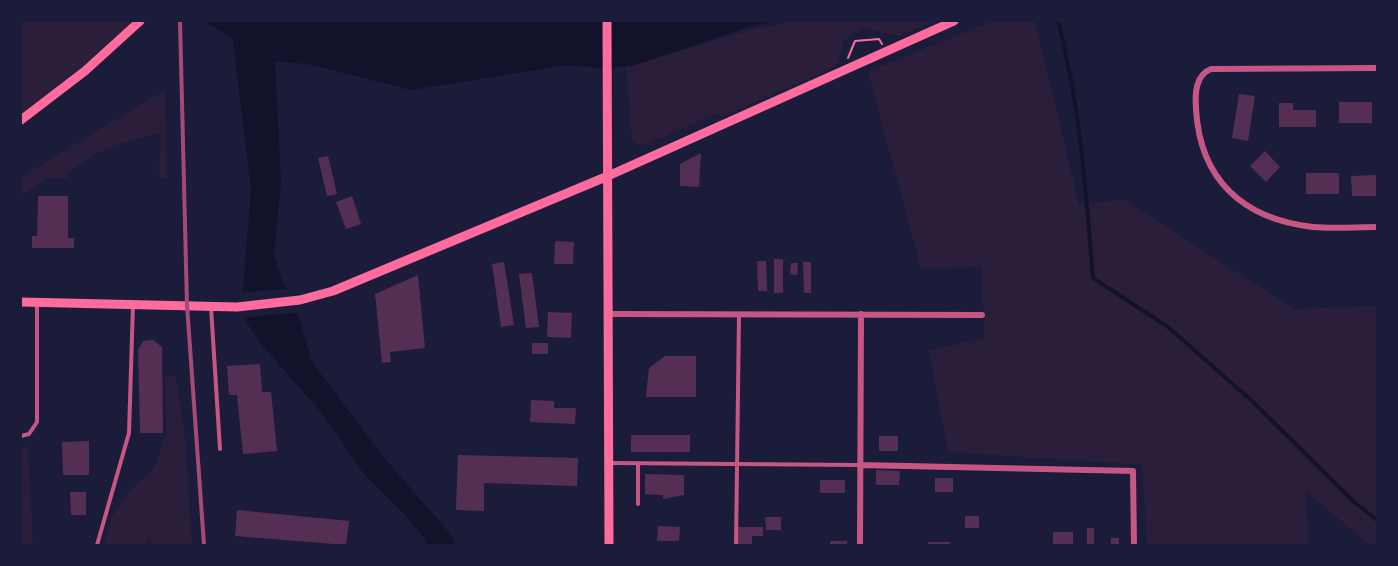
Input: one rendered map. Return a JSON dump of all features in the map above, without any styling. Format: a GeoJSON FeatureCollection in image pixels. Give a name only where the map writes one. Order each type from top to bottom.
{"type":"FeatureCollection","features":[{"type":"Feature","properties":{"kind":"main road"},"geometry":{"type":"LineString","coordinates":[[21,120],[85,71],[140,21]]}},
{"type":"Feature","properties":{"kind":"main road"},"geometry":{"type":"LineString","coordinates":[[607,21],[609,545]]}},
{"type":"Feature","properties":{"kind":"main road"},"geometry":{"type":"LineString","coordinates":[[21,302],[237,307],[300,300],[333,291],[608,176],[954,21]]}},
{"type":"Feature","properties":{"kind":"street"},"geometry":{"type":"LineString","coordinates":[[1377,68],[1218,68],[1206,71],[1196,91],[1196,108],[1203,152],[1210,166],[1236,198],[1264,216],[1298,225],[1377,227]]}},
{"type":"Feature","properties":{"kind":"street"},"geometry":{"type":"LineString","coordinates":[[609,314],[982,315]]}},
{"type":"Feature","properties":{"kind":"street"},"geometry":{"type":"LineString","coordinates":[[860,545],[861,314]]}},
{"type":"Feature","properties":{"kind":"street"},"geometry":{"type":"LineString","coordinates":[[860,465],[1133,471],[1134,545]]}},
{"type":"Feature","properties":{"kind":"lane"},"geometry":{"type":"LineString","coordinates":[[21,436],[28,434],[37,422],[37,303]]}},
{"type":"Feature","properties":{"kind":"lane"},"geometry":{"type":"LineString","coordinates":[[97,545],[129,433],[133,304]]}},
{"type":"Feature","properties":{"kind":"lane"},"geometry":{"type":"LineString","coordinates":[[211,306],[220,449]]}},
{"type":"Feature","properties":{"kind":"lane"},"geometry":{"type":"LineString","coordinates":[[736,545],[739,313]]}},
{"type":"Feature","properties":{"kind":"lane"},"geometry":{"type":"LineString","coordinates":[[609,463],[860,465]]}},
{"type":"Feature","properties":{"kind":"lane"},"geometry":{"type":"LineString","coordinates":[[638,463],[638,504]]}},
{"type":"Feature","properties":{"kind":"path"},"geometry":{"type":"LineString","coordinates":[[845,69],[855,41],[879,39],[887,51]]}},
{"type":"Feature","properties":{"kind":"shaded area"},"geometry":{"type":"Polygon","coordinates":[[[21,21],[140,21],[21,120],[21,21]]]}},
{"type":"Feature","properties":{"kind":"shaded area"},"geometry":{"type":"Polygon","coordinates":[[[205,21],[775,21],[752,26],[632,66],[601,68],[566,65],[411,90],[307,64],[275,61],[281,181],[274,255],[282,282],[288,289],[301,323],[311,361],[381,454],[452,536],[455,545],[426,545],[425,539],[406,516],[364,474],[321,412],[261,344],[241,314],[251,190],[233,39],[205,21]]]}},
{"type":"Feature","properties":{"kind":"shaded area"},"geometry":{"type":"Polygon","coordinates":[[[796,21],[938,21],[898,36],[863,28],[844,40],[838,62],[829,70],[721,117],[718,113],[642,146],[632,141],[626,67],[750,30],[796,21]]]}},
{"type":"Feature","properties":{"kind":"shaded area"},"geometry":{"type":"Polygon","coordinates":[[[992,21],[1035,21],[1079,205],[1123,199],[1294,309],[1377,306],[1377,545],[1370,545],[1305,491],[1309,545],[1147,545],[1142,465],[948,452],[929,351],[984,338],[982,267],[921,268],[868,72],[992,21]]]}},
{"type":"Feature","properties":{"kind":"shaded area"},"geometry":{"type":"Polygon","coordinates":[[[165,90],[167,178],[159,178],[160,133],[99,152],[78,165],[68,174],[68,178],[48,178],[21,196],[21,177],[165,90]]]}},
{"type":"Feature","properties":{"kind":"shaded area"},"geometry":{"type":"Polygon","coordinates":[[[175,375],[185,437],[192,545],[152,545],[148,536],[147,545],[104,545],[111,518],[129,491],[154,468],[166,434],[165,377],[175,375]]]}},
{"type":"Feature","properties":{"kind":"shaded area"},"geometry":{"type":"Polygon","coordinates":[[[21,447],[28,447],[33,545],[21,545],[21,447]]]}},
{"type":"Feature","properties":{"kind":"pier"},"geometry":{"type":"Polygon","coordinates":[[[290,288],[300,312],[241,318],[239,293],[290,288]]]}},
{"type":"Feature","properties":{"kind":"building"},"geometry":{"type":"Polygon","coordinates":[[[1239,94],[1255,96],[1248,141],[1232,138],[1239,94]]]}},
{"type":"Feature","properties":{"kind":"building"},"geometry":{"type":"Polygon","coordinates":[[[1339,102],[1372,102],[1372,123],[1339,123],[1339,102]]]}},
{"type":"Feature","properties":{"kind":"building"},"geometry":{"type":"Polygon","coordinates":[[[1279,103],[1293,103],[1293,110],[1316,110],[1316,127],[1279,127],[1279,103]]]}},
{"type":"Feature","properties":{"kind":"building"},"geometry":{"type":"Polygon","coordinates":[[[1265,151],[1280,167],[1266,182],[1250,166],[1265,151]]]}},
{"type":"Feature","properties":{"kind":"building"},"geometry":{"type":"Polygon","coordinates":[[[701,153],[699,187],[680,186],[680,164],[701,153]]]}},
{"type":"Feature","properties":{"kind":"building"},"geometry":{"type":"Polygon","coordinates":[[[328,156],[337,194],[327,196],[318,158],[328,156]]]}},
{"type":"Feature","properties":{"kind":"building"},"geometry":{"type":"Polygon","coordinates":[[[1306,173],[1339,173],[1339,194],[1306,194],[1306,173]]]}},
{"type":"Feature","properties":{"kind":"building"},"geometry":{"type":"Polygon","coordinates":[[[1377,175],[1377,196],[1352,196],[1351,176],[1377,175]]]}},
{"type":"Feature","properties":{"kind":"building"},"geometry":{"type":"Polygon","coordinates":[[[38,196],[68,196],[68,238],[74,238],[74,248],[32,248],[32,236],[37,236],[38,196]]]}},
{"type":"Feature","properties":{"kind":"building"},"geometry":{"type":"Polygon","coordinates":[[[352,196],[361,224],[346,229],[336,202],[352,196]]]}},
{"type":"Feature","properties":{"kind":"building"},"geometry":{"type":"Polygon","coordinates":[[[555,241],[574,242],[573,264],[554,264],[555,241]]]}},
{"type":"Feature","properties":{"kind":"building"},"geometry":{"type":"Polygon","coordinates":[[[774,259],[783,259],[783,293],[774,293],[774,259]]]}},
{"type":"Feature","properties":{"kind":"building"},"geometry":{"type":"Polygon","coordinates":[[[757,261],[766,261],[767,291],[758,291],[757,261]]]}},
{"type":"Feature","properties":{"kind":"building"},"geometry":{"type":"Polygon","coordinates":[[[504,262],[514,325],[501,327],[492,264],[504,262]]]}},
{"type":"Feature","properties":{"kind":"building"},"geometry":{"type":"Polygon","coordinates":[[[803,262],[811,262],[811,293],[804,293],[803,262]]]}},
{"type":"Feature","properties":{"kind":"building"},"geometry":{"type":"Polygon","coordinates":[[[791,263],[798,263],[797,275],[790,274],[791,263]]]}},
{"type":"Feature","properties":{"kind":"building"},"geometry":{"type":"Polygon","coordinates":[[[532,273],[539,327],[526,328],[519,274],[532,273]]]}},
{"type":"Feature","properties":{"kind":"building"},"geometry":{"type":"Polygon","coordinates":[[[418,275],[425,348],[390,352],[391,362],[382,363],[375,294],[418,275]]]}},
{"type":"Feature","properties":{"kind":"building"},"geometry":{"type":"Polygon","coordinates":[[[548,312],[572,313],[571,338],[547,337],[548,312]]]}},
{"type":"Feature","properties":{"kind":"building"},"geometry":{"type":"Polygon","coordinates":[[[153,340],[162,347],[163,433],[140,433],[138,350],[143,341],[153,340]]]}},
{"type":"Feature","properties":{"kind":"building"},"geometry":{"type":"Polygon","coordinates":[[[532,343],[548,343],[548,354],[532,354],[532,343]]]}},
{"type":"Feature","properties":{"kind":"building"},"geometry":{"type":"Polygon","coordinates":[[[665,356],[696,356],[696,397],[646,397],[649,368],[665,356]]]}},
{"type":"Feature","properties":{"kind":"building"},"geometry":{"type":"Polygon","coordinates":[[[260,364],[262,392],[271,392],[277,451],[243,454],[237,395],[229,395],[227,366],[260,364]]]}},
{"type":"Feature","properties":{"kind":"building"},"geometry":{"type":"Polygon","coordinates":[[[531,400],[554,401],[554,408],[576,408],[575,424],[530,422],[531,400]]]}},
{"type":"Feature","properties":{"kind":"building"},"geometry":{"type":"Polygon","coordinates":[[[631,435],[690,435],[690,452],[631,452],[631,435]]]}},
{"type":"Feature","properties":{"kind":"building"},"geometry":{"type":"Polygon","coordinates":[[[879,436],[898,436],[898,451],[879,451],[879,436]]]}},
{"type":"Feature","properties":{"kind":"building"},"geometry":{"type":"Polygon","coordinates":[[[89,441],[89,475],[63,475],[62,442],[89,441]]]}},
{"type":"Feature","properties":{"kind":"building"},"geometry":{"type":"Polygon","coordinates":[[[458,455],[578,458],[577,486],[484,483],[484,511],[456,510],[458,455]]]}},
{"type":"Feature","properties":{"kind":"building"},"geometry":{"type":"Polygon","coordinates":[[[876,470],[900,471],[899,485],[876,485],[876,470]]]}},
{"type":"Feature","properties":{"kind":"building"},"geometry":{"type":"Polygon","coordinates":[[[645,474],[684,475],[684,495],[663,499],[663,495],[645,494],[645,474]]]}},
{"type":"Feature","properties":{"kind":"building"},"geometry":{"type":"Polygon","coordinates":[[[935,478],[953,478],[953,492],[935,492],[935,478]]]}},
{"type":"Feature","properties":{"kind":"building"},"geometry":{"type":"Polygon","coordinates":[[[820,480],[845,480],[845,493],[820,493],[820,480]]]}},
{"type":"Feature","properties":{"kind":"building"},"geometry":{"type":"Polygon","coordinates":[[[70,492],[86,492],[86,515],[71,515],[70,492]]]}},
{"type":"Feature","properties":{"kind":"building"},"geometry":{"type":"Polygon","coordinates":[[[237,510],[349,521],[346,545],[235,536],[237,510]]]}},
{"type":"Feature","properties":{"kind":"building"},"geometry":{"type":"Polygon","coordinates":[[[965,516],[979,516],[979,528],[965,528],[965,516]]]}},
{"type":"Feature","properties":{"kind":"building"},"geometry":{"type":"Polygon","coordinates":[[[765,517],[781,517],[781,530],[766,530],[765,517]]]}},
{"type":"Feature","properties":{"kind":"building"},"geometry":{"type":"Polygon","coordinates":[[[658,526],[680,527],[679,541],[657,541],[658,526]]]}},
{"type":"Feature","properties":{"kind":"building"},"geometry":{"type":"Polygon","coordinates":[[[736,527],[763,527],[763,536],[752,536],[752,545],[736,545],[736,527]]]}},
{"type":"Feature","properties":{"kind":"building"},"geometry":{"type":"Polygon","coordinates":[[[1087,528],[1094,528],[1094,545],[1087,545],[1087,528]]]}},
{"type":"Feature","properties":{"kind":"building"},"geometry":{"type":"Polygon","coordinates":[[[1053,532],[1073,532],[1073,545],[1053,545],[1053,532]]]}},
{"type":"Feature","properties":{"kind":"building"},"geometry":{"type":"Polygon","coordinates":[[[1111,538],[1119,538],[1119,545],[1111,545],[1111,538]]]}},
{"type":"Feature","properties":{"kind":"building"},"geometry":{"type":"Polygon","coordinates":[[[830,541],[847,541],[847,545],[830,545],[830,541]]]}},
{"type":"Feature","properties":{"kind":"building"},"geometry":{"type":"Polygon","coordinates":[[[928,542],[950,542],[950,545],[928,545],[928,542]]]}},
{"type":"Feature","properties":{"kind":"waterway"},"geometry":{"type":"LineString","coordinates":[[1058,21],[1077,116],[1093,278],[1168,327],[1250,399],[1354,502],[1377,520]]}},
{"type":"Feature","properties":{"kind":"railway"},"geometry":{"type":"LineString","coordinates":[[180,21],[187,305],[204,545]]}}]}
